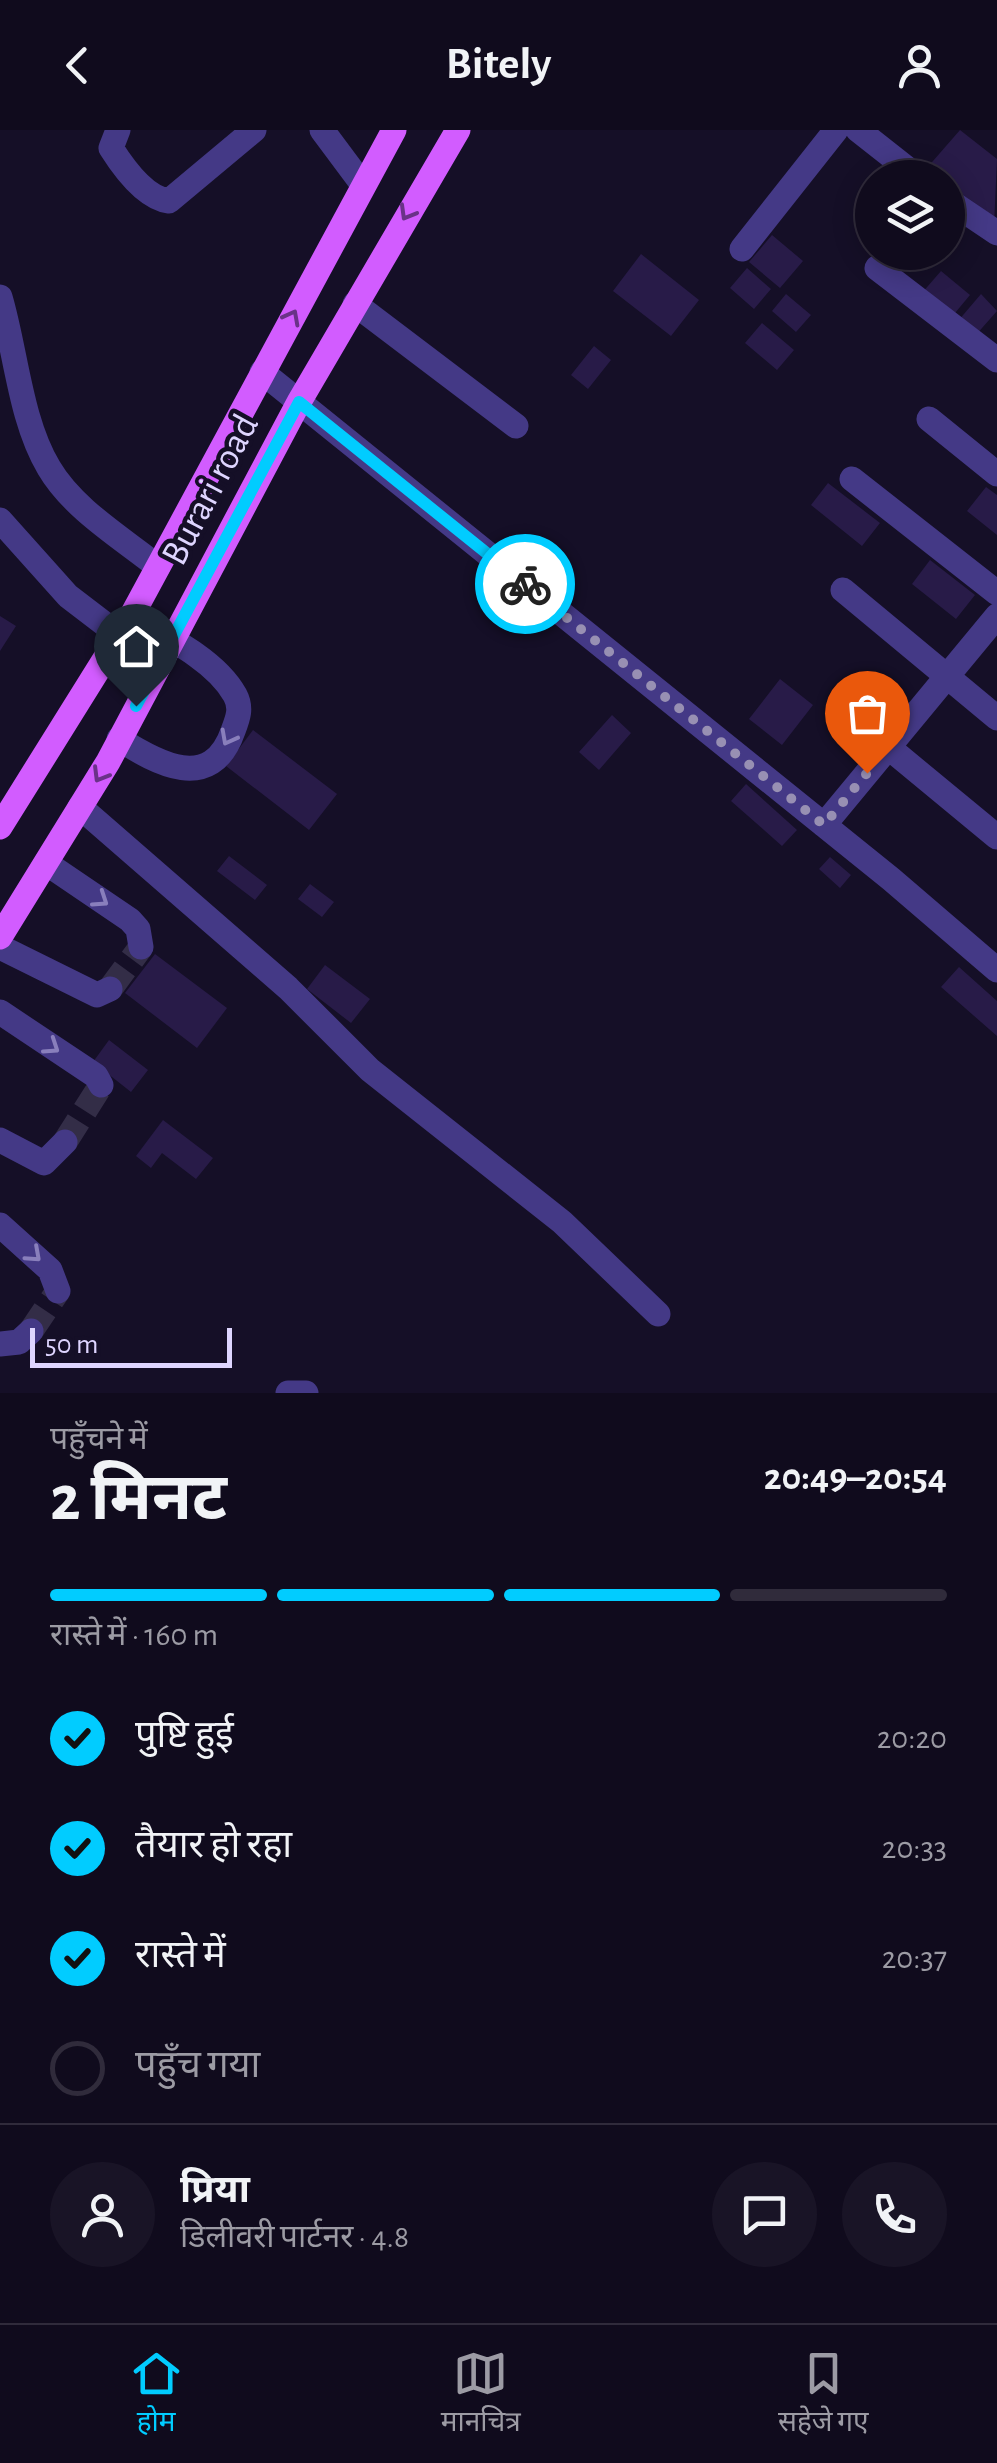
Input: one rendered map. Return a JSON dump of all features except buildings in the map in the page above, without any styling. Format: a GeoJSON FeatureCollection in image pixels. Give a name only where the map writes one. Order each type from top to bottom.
{"type":"FeatureCollection","features":[{"type":"Feature","properties":{"kind":"main road","name":"Burari road"},"geometry":{"type":"LineString","coordinates":[[0,826],[125,626],[394,130]]}},
{"type":"Feature","properties":{"kind":"main road","name":"Burari road"},"geometry":{"type":"LineString","coordinates":[[0,937],[119,739],[299,402],[458,130]]}},
{"type":"Feature","properties":{"kind":"street"},"geometry":{"type":"LineString","coordinates":[[118,130],[111,148],[118,159],[150,194],[169,201],[254,130]]}},
{"type":"Feature","properties":{"kind":"street"},"geometry":{"type":"LineString","coordinates":[[322,130],[363,185]]}},
{"type":"Feature","properties":{"kind":"street"},"geometry":{"type":"LineString","coordinates":[[742,249],[836,130]]}},
{"type":"Feature","properties":{"kind":"street"},"geometry":{"type":"LineString","coordinates":[[858,130],[896,160]]}},
{"type":"Feature","properties":{"kind":"street"},"geometry":{"type":"LineString","coordinates":[[965,211],[997,233]]}},
{"type":"Feature","properties":{"kind":"street"},"geometry":{"type":"LineString","coordinates":[[880,270],[997,360]]}},
{"type":"Feature","properties":{"kind":"street"},"geometry":{"type":"LineString","coordinates":[[0,297],[38,448],[50,470],[82,506],[158,566]]}},
{"type":"Feature","properties":{"kind":"street"},"geometry":{"type":"LineString","coordinates":[[355,304],[516,426]]}},
{"type":"Feature","properties":{"kind":"street"},"geometry":{"type":"LineString","coordinates":[[262,372],[824,825],[997,970]]}},
{"type":"Feature","properties":{"kind":"street"},"geometry":{"type":"LineString","coordinates":[[928,419],[997,474]]}},
{"type":"Feature","properties":{"kind":"street"},"geometry":{"type":"LineString","coordinates":[[852,479],[997,593]]}},
{"type":"Feature","properties":{"kind":"street"},"geometry":{"type":"LineString","coordinates":[[0,520],[68,596],[125,626],[170,639],[222,678],[236,696],[240,711],[231,738],[215,759],[199,768],[180,769],[156,762],[119,739]]}},
{"type":"Feature","properties":{"kind":"street"},"geometry":{"type":"LineString","coordinates":[[843,590],[997,718]]}},
{"type":"Feature","properties":{"kind":"street"},"geometry":{"type":"LineString","coordinates":[[824,825],[997,616]]}},
{"type":"Feature","properties":{"kind":"street"},"geometry":{"type":"LineString","coordinates":[[888,747],[997,836]]}},
{"type":"Feature","properties":{"kind":"street"},"geometry":{"type":"LineString","coordinates":[[80,807],[288,988],[370,1070],[562,1222],[658,1314]]}},
{"type":"Feature","properties":{"kind":"street"},"geometry":{"type":"LineString","coordinates":[[46,862],[130,920],[138,929],[140,947]]}},
{"type":"Feature","properties":{"kind":"street"},"geometry":{"type":"LineString","coordinates":[[0,947],[97,996],[110,990]]}},
{"type":"Feature","properties":{"kind":"street"},"geometry":{"type":"LineString","coordinates":[[0,1012],[96,1076],[101,1085]]}},
{"type":"Feature","properties":{"kind":"street"},"geometry":{"type":"LineString","coordinates":[[0,1140],[44,1164],[66,1142]]}},
{"type":"Feature","properties":{"kind":"street"},"geometry":{"type":"LineString","coordinates":[[0,1224],[50,1270],[58,1291]]}},
{"type":"Feature","properties":{"kind":"street"},"geometry":{"type":"LineString","coordinates":[[0,1344],[19,1342],[31,1332]]}},
{"type":"Feature","properties":{"kind":"street"},"geometry":{"type":"LineString","coordinates":[[288,1393],[306,1393]]}},
{"type":"Feature","properties":{"kind":"tunnel"},"geometry":{"type":"LineString","coordinates":[[110,989],[141,947]]}},
{"type":"Feature","properties":{"kind":"tunnel"},"geometry":{"type":"LineString","coordinates":[[65,1142],[101,1085]]}},
{"type":"Feature","properties":{"kind":"tunnel"},"geometry":{"type":"LineString","coordinates":[[31,1331],[58,1291]]}},
{"type":"Feature","properties":{"kind":"way so far"},"geometry":{"type":"LineString","coordinates":[[525,584],[824,825],[867,773]]}},
{"type":"Feature","properties":{"kind":"route"},"geometry":{"type":"LineString","coordinates":[[136,706],[299,402],[525,584]]}}]}
